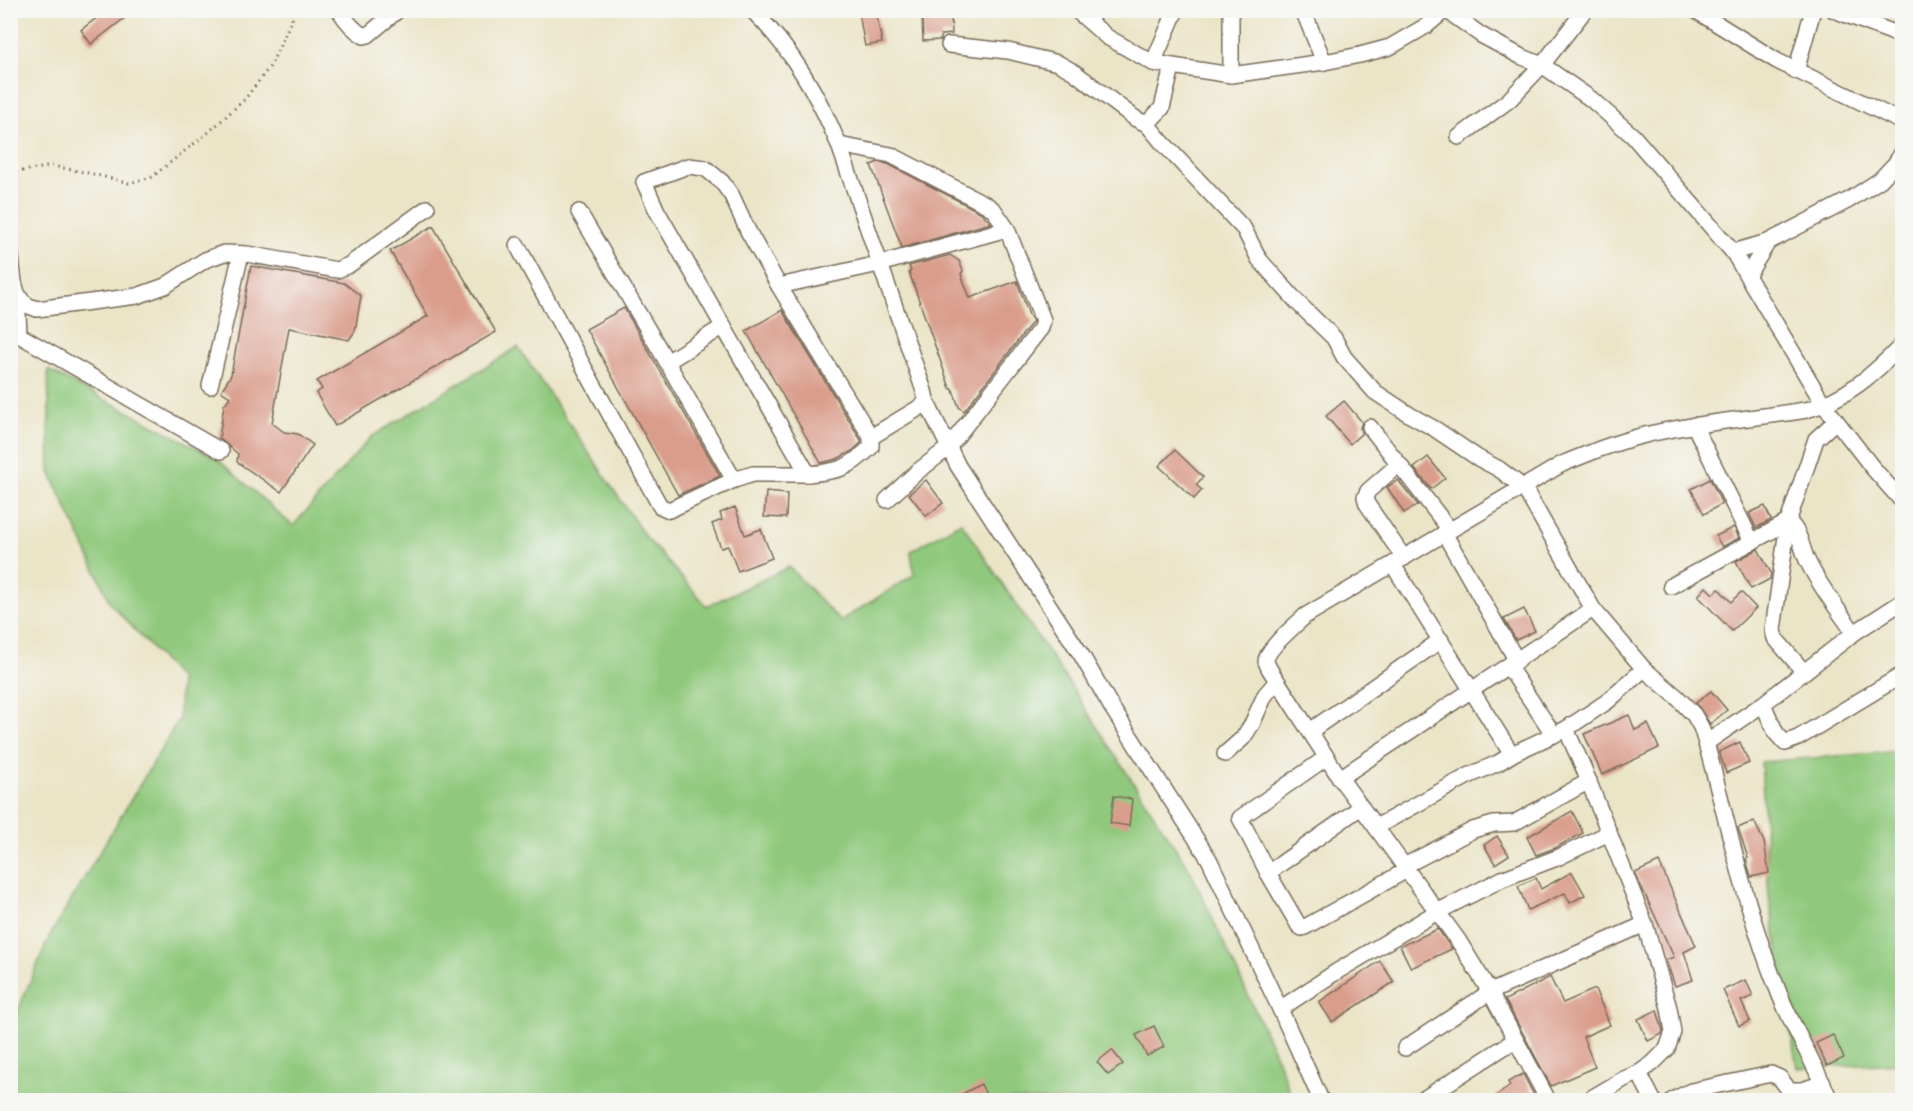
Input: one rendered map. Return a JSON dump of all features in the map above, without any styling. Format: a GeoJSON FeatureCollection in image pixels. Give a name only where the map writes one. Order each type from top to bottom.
{"type":"FeatureCollection","features":[{"type":"Feature","properties":{"kind":"street"},"geometry":{"type":"LineString","coordinates":[[339,10],[352,27],[364,36],[398,10]]}},
{"type":"Feature","properties":{"kind":"street"},"geometry":{"type":"LineString","coordinates":[[752,10],[798,65],[813,89],[839,145],[927,403],[948,448],[1198,839],[1280,1009],[1321,1101]]}},
{"type":"Feature","properties":{"kind":"street"},"geometry":{"type":"LineString","coordinates":[[1076,10],[1107,36],[1153,63],[1231,75],[1324,62],[1390,47],[1426,26],[1441,12],[1520,56],[1542,65],[1591,99],[1633,136],[1733,252],[1824,405],[1872,468],[1902,501]]}},
{"type":"Feature","properties":{"kind":"street"},"geometry":{"type":"LineString","coordinates":[[1153,63],[1176,10]]}},
{"type":"Feature","properties":{"kind":"street"},"geometry":{"type":"LineString","coordinates":[[1231,10],[1231,75]]}},
{"type":"Feature","properties":{"kind":"street"},"geometry":{"type":"LineString","coordinates":[[1303,10],[1324,62]]}},
{"type":"Feature","properties":{"kind":"street"},"geometry":{"type":"LineString","coordinates":[[1459,137],[1509,100],[1542,65],[1585,10]]}},
{"type":"Feature","properties":{"kind":"street"},"geometry":{"type":"LineString","coordinates":[[1695,10],[1777,61],[1902,122]]}},
{"type":"Feature","properties":{"kind":"street"},"geometry":{"type":"LineString","coordinates":[[1796,71],[1813,10]]}},
{"type":"Feature","properties":{"kind":"street"},"geometry":{"type":"LineString","coordinates":[[1834,10],[1902,36]]}},
{"type":"Feature","properties":{"kind":"street"},"geometry":{"type":"LineString","coordinates":[[949,45],[1008,51],[1058,63],[1074,72],[1136,119],[1147,124],[1244,229],[1259,259],[1299,304],[1334,338],[1344,357],[1376,392],[1410,416],[1499,469],[1524,488],[1593,609],[1644,669],[1694,715],[1701,727],[1754,922],[1779,993],[1830,1101]]}},
{"type":"Feature","properties":{"kind":"street"},"geometry":{"type":"LineString","coordinates":[[1147,124],[1162,108],[1172,67]]}},
{"type":"Feature","properties":{"kind":"street"},"geometry":{"type":"LineString","coordinates":[[839,145],[891,155],[994,210],[1007,229],[1043,320],[1041,328],[948,448],[917,472],[887,500]]}},
{"type":"Feature","properties":{"kind":"street"},"geometry":{"type":"LineString","coordinates":[[1733,252],[1768,242],[1849,200],[1880,180],[1902,153]]}},
{"type":"Feature","properties":{"kind":"street"},"geometry":{"type":"LineString","coordinates":[[517,245],[660,506],[669,510],[734,480],[753,474],[808,474],[837,471],[858,459],[871,447],[871,437],[779,286],[748,231],[732,196],[722,182],[705,168],[688,166],[644,183],[657,212],[808,474]]}},
{"type":"Feature","properties":{"kind":"street"},"geometry":{"type":"LineString","coordinates":[[17,293],[22,301],[37,309],[137,296],[165,286],[205,260],[224,253],[337,270],[349,265],[427,208]]}},
{"type":"Feature","properties":{"kind":"street"},"geometry":{"type":"LineString","coordinates":[[579,212],[734,480]]}},
{"type":"Feature","properties":{"kind":"street"},"geometry":{"type":"LineString","coordinates":[[779,286],[879,264],[1007,229]]}},
{"type":"Feature","properties":{"kind":"street"},"geometry":{"type":"LineString","coordinates":[[1747,276],[1768,242]]}},
{"type":"Feature","properties":{"kind":"street"},"geometry":{"type":"LineString","coordinates":[[10,249],[17,293],[19,335],[221,451]]}},
{"type":"Feature","properties":{"kind":"street"},"geometry":{"type":"LineString","coordinates":[[210,386],[241,254]]}},
{"type":"Feature","properties":{"kind":"street"},"geometry":{"type":"LineString","coordinates":[[667,362],[724,326]]}},
{"type":"Feature","properties":{"kind":"street"},"geometry":{"type":"LineString","coordinates":[[1548,1101],[1490,992],[1458,940],[1340,778],[1270,670],[1266,659],[1281,639],[1305,616],[1562,464],[1605,446],[1645,435],[1694,425],[1788,413],[1824,405],[1859,384],[1902,345]]}},
{"type":"Feature","properties":{"kind":"street"},"geometry":{"type":"LineString","coordinates":[[871,437],[927,403]]}},
{"type":"Feature","properties":{"kind":"street"},"geometry":{"type":"LineString","coordinates":[[1804,672],[1775,638],[1773,630],[1788,522],[1816,440],[1836,421]]}},
{"type":"Feature","properties":{"kind":"street"},"geometry":{"type":"LineString","coordinates":[[1694,425],[1752,542]]}},
{"type":"Feature","properties":{"kind":"street"},"geometry":{"type":"LineString","coordinates":[[1370,427],[1400,464],[1448,531],[1512,663],[1560,732],[1588,781],[1645,924],[1669,1008],[1673,1032],[1667,1049],[1653,1063],[1588,1101]]}},
{"type":"Feature","properties":{"kind":"street"},"geometry":{"type":"LineString","coordinates":[[1400,464],[1368,491],[1365,497],[1367,504],[1441,640],[1509,750],[1514,753]]}},
{"type":"Feature","properties":{"kind":"street"},"geometry":{"type":"LineString","coordinates":[[1671,586],[1788,522]]}},
{"type":"Feature","properties":{"kind":"street"},"geometry":{"type":"LineString","coordinates":[[1788,522],[1796,530],[1810,566],[1854,633]]}},
{"type":"Feature","properties":{"kind":"street"},"geometry":{"type":"LineString","coordinates":[[1706,743],[1763,704],[1854,633],[1902,602]]}},
{"type":"Feature","properties":{"kind":"street"},"geometry":{"type":"LineString","coordinates":[[1340,778],[1593,609]]}},
{"type":"Feature","properties":{"kind":"street"},"geometry":{"type":"LineString","coordinates":[[1310,731],[1441,640]]}},
{"type":"Feature","properties":{"kind":"street"},"geometry":{"type":"LineString","coordinates":[[1376,827],[1468,776],[1560,732],[1608,701],[1644,669]]}},
{"type":"Feature","properties":{"kind":"street"},"geometry":{"type":"LineString","coordinates":[[1763,704],[1776,733],[1785,743],[1798,738],[1902,675]]}},
{"type":"Feature","properties":{"kind":"street"},"geometry":{"type":"LineString","coordinates":[[1225,754],[1243,738],[1265,695],[1277,681]]}},
{"type":"Feature","properties":{"kind":"street"},"geometry":{"type":"LineString","coordinates":[[1327,757],[1240,818],[1268,873],[1302,928],[1473,830],[1494,824],[1514,823],[1588,781]]}},
{"type":"Feature","properties":{"kind":"street"},"geometry":{"type":"LineString","coordinates":[[1268,873],[1361,807]]}},
{"type":"Feature","properties":{"kind":"street"},"geometry":{"type":"LineString","coordinates":[[1280,1009],[1336,972],[1437,912],[1502,879],[1559,857],[1609,833]]}},
{"type":"Feature","properties":{"kind":"street"},"geometry":{"type":"LineString","coordinates":[[1405,1048],[1490,992],[1645,924]]}},
{"type":"Feature","properties":{"kind":"street"},"geometry":{"type":"LineString","coordinates":[[1422,1101],[1515,1040]]}},
{"type":"Feature","properties":{"kind":"street"},"geometry":{"type":"LineString","coordinates":[[1639,1073],[1653,1101]]}},
{"type":"Feature","properties":{"kind":"street"},"geometry":{"type":"LineString","coordinates":[[1673,1101],[1691,1091],[1771,1074],[1780,1078],[1789,1090],[1802,1090],[1823,1083]]}},
{"type":"Feature","properties":{"kind":"path"},"geometry":{"type":"LineString","coordinates":[[10,173],[53,166],[129,183],[152,177],[210,131],[245,99],[271,65],[296,10]]}},
{"type":"Feature","properties":{"kind":"green space"},"geometry":{"type":"Polygon","coordinates":[[[518,347],[644,535],[707,606],[789,567],[840,621],[914,575],[911,551],[961,522],[1191,872],[1277,1058],[1293,1100],[11,1100],[11,1027],[49,937],[179,719],[180,679],[111,604],[50,472],[48,370],[215,457],[293,526],[371,437],[518,347]]]}},
{"type":"Feature","properties":{"kind":"green space"},"geometry":{"type":"Polygon","coordinates":[[[1902,751],[1902,1063],[1797,1068],[1769,897],[1761,762],[1902,751]]]}},
{"type":"Feature","properties":{"kind":"building"},"geometry":{"type":"Polygon","coordinates":[[[107,10],[135,10],[91,44],[81,30],[107,10]]]}},
{"type":"Feature","properties":{"kind":"building"},"geometry":{"type":"Polygon","coordinates":[[[876,11],[882,43],[865,46],[859,14],[876,11]]]}},
{"type":"Feature","properties":{"kind":"building"},"geometry":{"type":"Polygon","coordinates":[[[951,16],[952,34],[941,35],[941,40],[923,41],[922,18],[951,16]]]}},
{"type":"Feature","properties":{"kind":"building"},"geometry":{"type":"Polygon","coordinates":[[[878,162],[888,164],[982,213],[991,223],[902,248],[871,165],[878,162]]]}},
{"type":"Feature","properties":{"kind":"building"},"geometry":{"type":"Polygon","coordinates":[[[433,226],[496,332],[335,426],[316,393],[322,389],[317,381],[428,316],[390,251],[433,226]]]}},
{"type":"Feature","properties":{"kind":"building"},"geometry":{"type":"Polygon","coordinates":[[[950,255],[959,261],[970,298],[1017,281],[1033,321],[964,411],[959,407],[953,390],[950,388],[909,272],[911,271],[909,266],[950,255]]]}},
{"type":"Feature","properties":{"kind":"building"},"geometry":{"type":"Polygon","coordinates":[[[251,266],[344,283],[361,296],[355,331],[349,340],[289,328],[272,423],[284,432],[298,434],[313,445],[281,492],[237,462],[238,454],[219,438],[224,405],[230,397],[221,391],[231,375],[251,266]]]}},
{"type":"Feature","properties":{"kind":"building"},"geometry":{"type":"Polygon","coordinates":[[[624,308],[720,476],[678,495],[586,329],[624,308]]]}},
{"type":"Feature","properties":{"kind":"building"},"geometry":{"type":"Polygon","coordinates":[[[782,310],[861,440],[861,443],[852,451],[837,459],[821,463],[746,331],[782,310]]]}},
{"type":"Feature","properties":{"kind":"building"},"geometry":{"type":"Polygon","coordinates":[[[1344,401],[1362,422],[1360,428],[1362,433],[1350,444],[1326,416],[1344,401]]]}},
{"type":"Feature","properties":{"kind":"building"},"geometry":{"type":"Polygon","coordinates":[[[1175,450],[1203,477],[1196,485],[1202,490],[1194,499],[1159,466],[1175,450]]]}},
{"type":"Feature","properties":{"kind":"building"},"geometry":{"type":"Polygon","coordinates":[[[1428,457],[1445,478],[1431,489],[1414,468],[1428,457]]]}},
{"type":"Feature","properties":{"kind":"building"},"geometry":{"type":"Polygon","coordinates":[[[1710,479],[1722,504],[1704,514],[1691,489],[1710,479]]]}},
{"type":"Feature","properties":{"kind":"building"},"geometry":{"type":"Polygon","coordinates":[[[926,480],[943,503],[926,516],[909,494],[926,480]]]}},
{"type":"Feature","properties":{"kind":"building"},"geometry":{"type":"Polygon","coordinates":[[[1398,480],[1418,505],[1404,513],[1387,487],[1398,480]]]}},
{"type":"Feature","properties":{"kind":"building"},"geometry":{"type":"Polygon","coordinates":[[[766,492],[787,494],[786,518],[764,517],[766,492]]]}},
{"type":"Feature","properties":{"kind":"building"},"geometry":{"type":"Polygon","coordinates":[[[1765,506],[1771,520],[1756,528],[1749,513],[1765,506]]]}},
{"type":"Feature","properties":{"kind":"building"},"geometry":{"type":"Polygon","coordinates":[[[735,507],[745,535],[761,529],[772,558],[738,571],[728,546],[721,548],[712,524],[722,520],[720,513],[735,507]]]}},
{"type":"Feature","properties":{"kind":"building"},"geometry":{"type":"Polygon","coordinates":[[[1734,527],[1739,538],[1722,547],[1716,536],[1734,527]]]}},
{"type":"Feature","properties":{"kind":"building"},"geometry":{"type":"Polygon","coordinates":[[[1758,549],[1771,573],[1770,579],[1751,589],[1736,561],[1758,549]]]}},
{"type":"Feature","properties":{"kind":"building"},"geometry":{"type":"Polygon","coordinates":[[[1706,587],[1713,594],[1719,589],[1731,602],[1741,592],[1756,608],[1732,631],[1698,596],[1706,587]]]}},
{"type":"Feature","properties":{"kind":"building"},"geometry":{"type":"Polygon","coordinates":[[[1524,609],[1535,631],[1516,640],[1504,619],[1524,609]]]}},
{"type":"Feature","properties":{"kind":"building"},"geometry":{"type":"Polygon","coordinates":[[[1711,691],[1727,710],[1710,724],[1696,703],[1711,691]]]}},
{"type":"Feature","properties":{"kind":"building"},"geometry":{"type":"Polygon","coordinates":[[[1629,715],[1635,730],[1648,724],[1659,748],[1602,775],[1584,734],[1629,715]]]}},
{"type":"Feature","properties":{"kind":"building"},"geometry":{"type":"Polygon","coordinates":[[[1740,742],[1749,763],[1726,773],[1719,752],[1740,742]]]}},
{"type":"Feature","properties":{"kind":"building"},"geometry":{"type":"Polygon","coordinates":[[[1114,796],[1132,799],[1129,826],[1110,823],[1114,796]]]}},
{"type":"Feature","properties":{"kind":"building"},"geometry":{"type":"Polygon","coordinates":[[[1572,811],[1583,833],[1536,855],[1527,837],[1572,811]]]}},
{"type":"Feature","properties":{"kind":"building"},"geometry":{"type":"Polygon","coordinates":[[[1754,821],[1764,842],[1769,873],[1751,877],[1746,859],[1748,858],[1738,828],[1754,821]]]}},
{"type":"Feature","properties":{"kind":"building"},"geometry":{"type":"Polygon","coordinates":[[[1497,836],[1509,855],[1495,864],[1484,845],[1497,836]]]}},
{"type":"Feature","properties":{"kind":"building"},"geometry":{"type":"Polygon","coordinates":[[[1659,862],[1696,946],[1684,952],[1693,980],[1675,986],[1666,960],[1674,957],[1635,873],[1659,862]]]}},
{"type":"Feature","properties":{"kind":"building"},"geometry":{"type":"Polygon","coordinates":[[[1572,872],[1585,895],[1570,903],[1565,893],[1528,910],[1518,886],[1536,878],[1541,889],[1572,872]]]}},
{"type":"Feature","properties":{"kind":"building"},"geometry":{"type":"Polygon","coordinates":[[[1438,929],[1452,949],[1411,968],[1400,946],[1438,929]]]}},
{"type":"Feature","properties":{"kind":"building"},"geometry":{"type":"Polygon","coordinates":[[[1380,961],[1394,982],[1332,1022],[1319,1002],[1380,961]]]}},
{"type":"Feature","properties":{"kind":"building"},"geometry":{"type":"Polygon","coordinates":[[[1550,977],[1563,1003],[1595,989],[1610,1025],[1583,1037],[1595,1067],[1551,1086],[1505,1000],[1550,977]]]}},
{"type":"Feature","properties":{"kind":"building"},"geometry":{"type":"Polygon","coordinates":[[[1746,980],[1753,996],[1741,1001],[1750,1021],[1739,1026],[1723,990],[1746,980]]]}},
{"type":"Feature","properties":{"kind":"building"},"geometry":{"type":"Polygon","coordinates":[[[1657,1010],[1663,1031],[1662,1034],[1648,1041],[1638,1019],[1657,1010]]]}},
{"type":"Feature","properties":{"kind":"building"},"geometry":{"type":"Polygon","coordinates":[[[1154,1026],[1164,1047],[1147,1056],[1136,1035],[1154,1026]]]}},
{"type":"Feature","properties":{"kind":"building"},"geometry":{"type":"Polygon","coordinates":[[[1833,1035],[1844,1058],[1827,1066],[1816,1043],[1833,1035]]]}},
{"type":"Feature","properties":{"kind":"building"},"geometry":{"type":"Polygon","coordinates":[[[1112,1050],[1123,1064],[1108,1075],[1097,1062],[1112,1050]]]}},
{"type":"Feature","properties":{"kind":"building"},"geometry":{"type":"Polygon","coordinates":[[[1523,1074],[1537,1101],[1489,1101],[1510,1086],[1508,1082],[1523,1074]]]}},
{"type":"Feature","properties":{"kind":"building"},"geometry":{"type":"Polygon","coordinates":[[[981,1084],[989,1101],[949,1101],[981,1084]]]}}]}
